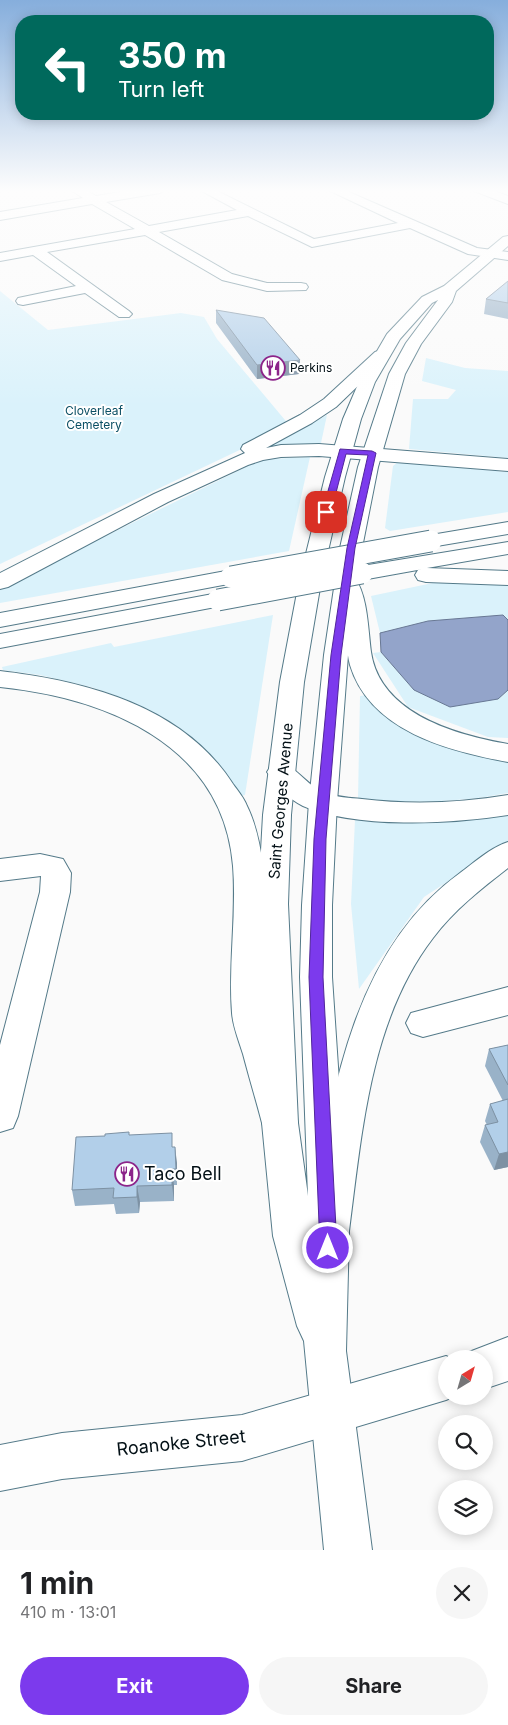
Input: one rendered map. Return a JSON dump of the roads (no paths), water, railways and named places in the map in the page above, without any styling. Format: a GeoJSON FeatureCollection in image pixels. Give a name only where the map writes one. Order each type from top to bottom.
{"type":"FeatureCollection","features":[{"type":"Feature","properties":{"kind":"main road"},"geometry":{"type":"LineString","coordinates":[[51,261],[124,314]]}},
{"type":"Feature","properties":{"kind":"main road"},"geometry":{"type":"LineString","coordinates":[[200,261],[232,280],[275,287],[301,287]]}},
{"type":"Feature","properties":{"kind":"main road","name":"Saint Georges Avenue"},"geometry":{"type":"LineString","coordinates":[[325,1351],[293,1236],[280,1122],[273,904],[281,772],[292,682],[309,590],[335,477],[352,419],[367,382],[381,355],[400,329],[427,300],[449,289],[481,261]]}},
{"type":"Feature","properties":{"kind":"main road"},"geometry":{"type":"LineString","coordinates":[[23,301],[88,288]]}},
{"type":"Feature","properties":{"kind":"main road","name":"Saint Georges Avenue"},"geometry":{"type":"LineString","coordinates":[[348,1550],[325,1351],[329,1231],[316,977],[317,897],[323,802],[333,683],[354,578],[351,548],[375,444],[393,384],[402,362],[445,302],[449,289]]}},
{"type":"Feature","properties":{"kind":"main road"},"geometry":{"type":"LineString","coordinates":[[161,498],[199,475],[315,414],[339,396],[381,355]]}},
{"type":"Feature","properties":{"kind":"main road"},"geometry":{"type":"LineString","coordinates":[[352,419],[357,428],[364,432],[375,444]]}},
{"type":"Feature","properties":{"kind":"main road"},"geometry":{"type":"LineString","coordinates":[[0,582],[161,498],[232,465],[259,455],[299,449],[343,451],[375,444],[508,465]]}},
{"type":"Feature","properties":{"kind":"main road"},"geometry":{"type":"LineString","coordinates":[[0,620],[231,577],[434,560],[508,528]]}},
{"type":"Feature","properties":{"kind":"main road"},"geometry":{"type":"LineString","coordinates":[[0,641],[218,600],[354,578],[434,560],[508,548]]}},
{"type":"Feature","properties":{"kind":"main road"},"geometry":{"type":"LineString","coordinates":[[434,560],[489,576],[508,578]]}},
{"type":"Feature","properties":{"kind":"main road"},"geometry":{"type":"LineString","coordinates":[[354,578],[357,645],[363,669],[383,699],[404,717],[433,733],[466,744],[508,753]]}},
{"type":"Feature","properties":{"kind":"main road"},"geometry":{"type":"LineString","coordinates":[[0,678],[33,682],[70,690],[131,712],[157,726],[182,743],[204,764],[221,786],[236,813],[245,842],[250,880],[249,1016],[280,1122]]}},
{"type":"Feature","properties":{"kind":"main road"},"geometry":{"type":"LineString","coordinates":[[281,772],[304,794],[323,802],[353,808],[415,813],[477,810],[508,804]]}},
{"type":"Feature","properties":{"kind":"main road"},"geometry":{"type":"LineString","coordinates":[[329,1231],[351,1090],[364,1039],[379,999],[391,975],[412,942],[437,910],[470,879],[508,853]]}},
{"type":"Feature","properties":{"kind":"main road"},"geometry":{"type":"LineString","coordinates":[[0,870],[40,865],[52,867],[56,873],[55,892],[0,1116]]}},
{"type":"Feature","properties":{"kind":"main road"},"geometry":{"type":"LineString","coordinates":[[422,1023],[508,1001]]}},
{"type":"Feature","properties":{"kind":"main road"},"geometry":{"type":"LineString","coordinates":[[493,1364],[508,1360]]}},
{"type":"Feature","properties":{"kind":"main road","name":"Roanoke Street"},"geometry":{"type":"LineString","coordinates":[[0,1468],[62,1456],[242,1438],[438,1380]]}},
{"type":"Feature","properties":{"kind":"water"},"geometry":{"type":"Polygon","coordinates":[[[503,615],[508,620],[508,690],[498,699],[450,707],[414,690],[381,652],[380,633],[428,621],[503,615]]]}},
{"type":"Feature","properties":{"kind":"place","name":"Perkins"},"geometry":{"type":"Point","coordinates":[273,368]}},
{"type":"Feature","properties":{"kind":"place","name":"Taco Bell"},"geometry":{"type":"Point","coordinates":[127,1174]}},
{"type":"Feature","properties":{"kind":"park label","name":"Cloverleaf Cemetery"},"geometry":{"type":"Point","coordinates":[94,418]}}]}
